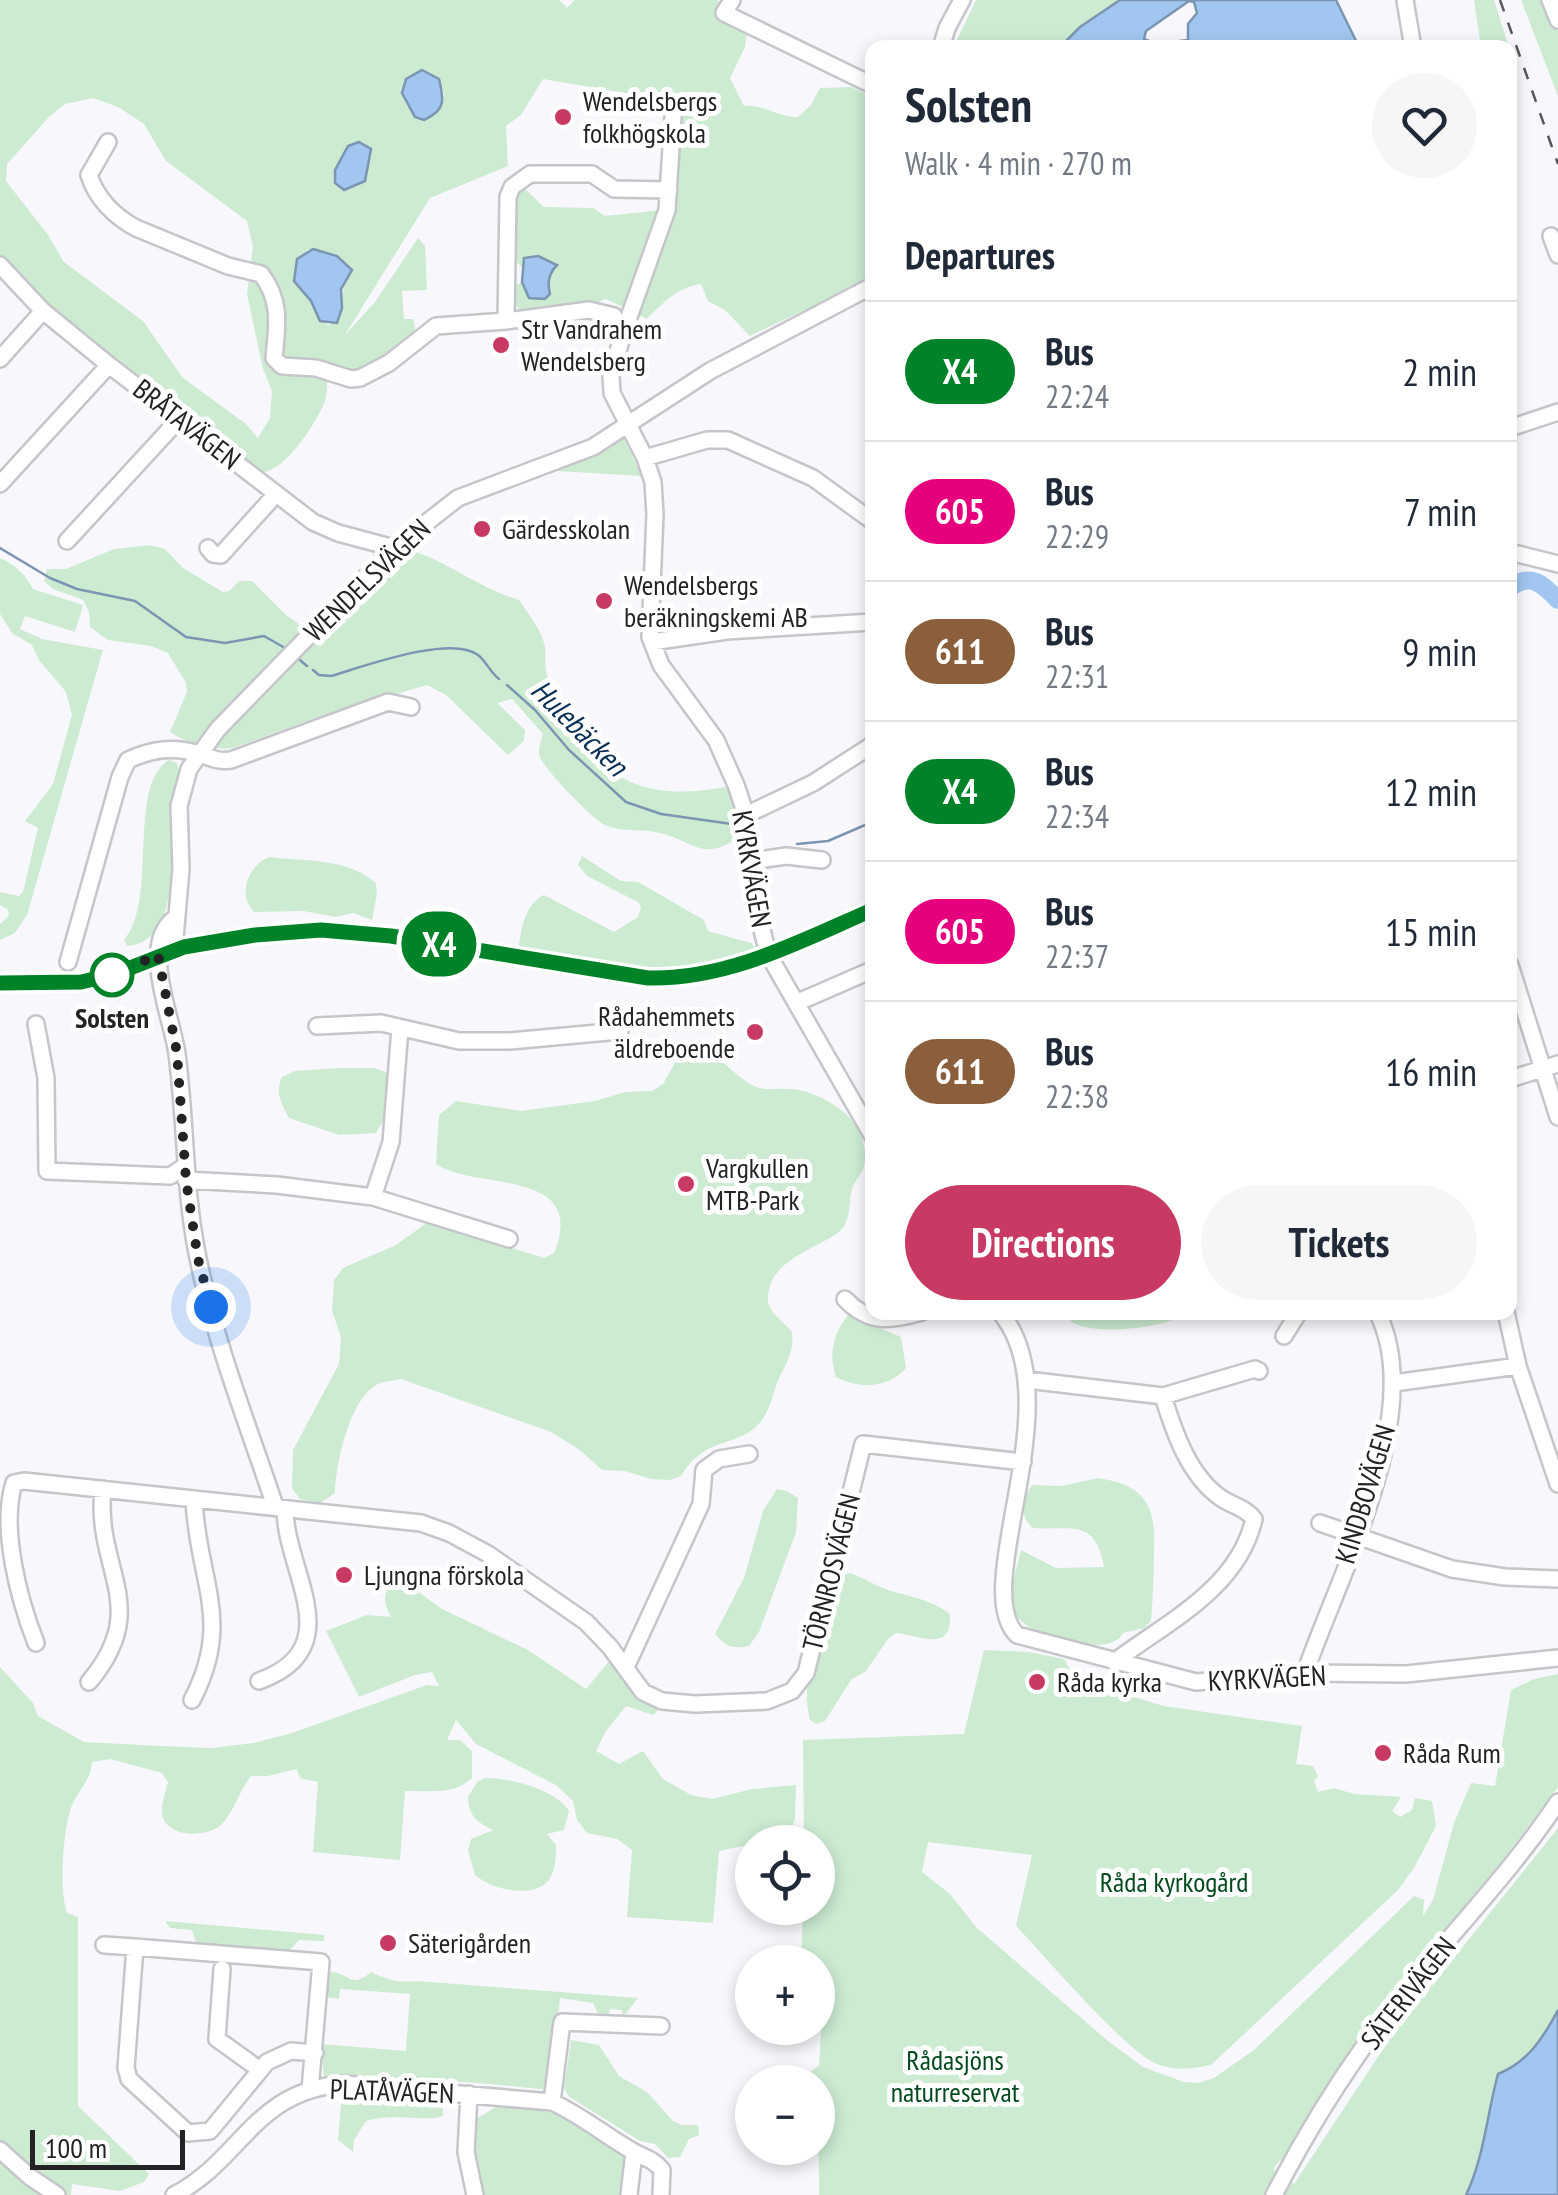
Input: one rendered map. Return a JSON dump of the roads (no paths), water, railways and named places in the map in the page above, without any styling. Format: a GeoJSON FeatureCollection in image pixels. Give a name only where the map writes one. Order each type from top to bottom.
{"type":"FeatureCollection","features":[{"type":"Feature","properties":{"kind":"street"},"geometry":{"type":"LineString","coordinates":[[732,0],[724,14],[865,82]]}},
{"type":"Feature","properties":{"kind":"street"},"geometry":{"type":"LineString","coordinates":[[944,40],[962,0]]}},
{"type":"Feature","properties":{"kind":"street"},"geometry":{"type":"LineString","coordinates":[[1405,0],[1411,40]]}},
{"type":"Feature","properties":{"kind":"street"},"geometry":{"type":"LineString","coordinates":[[1550,0],[1558,20]]}},
{"type":"Feature","properties":{"kind":"street","name":"KYRKVÄGEN"},"geometry":{"type":"LineString","coordinates":[[673,117],[668,210],[623,334],[611,384],[615,402],[646,458],[655,496],[652,642],[660,665],[716,740],[746,814],[768,954],[865,1123]]}},
{"type":"Feature","properties":{"kind":"street"},"geometry":{"type":"LineString","coordinates":[[108,142],[89,176],[98,195],[123,221],[136,228],[228,266],[261,274],[274,292],[278,308],[274,358],[282,366],[316,368],[360,378],[389,363],[436,326],[589,310],[614,316],[623,334]]}},
{"type":"Feature","properties":{"kind":"street"},"geometry":{"type":"LineString","coordinates":[[506,321],[508,197],[518,180],[530,174],[592,174],[614,189],[669,190]]}},
{"type":"Feature","properties":{"kind":"street"},"geometry":{"type":"LineString","coordinates":[[1552,236],[1558,255]]}},
{"type":"Feature","properties":{"kind":"street","name":"BRÅTAVÄGEN"},"geometry":{"type":"LineString","coordinates":[[0,265],[44,311],[109,364],[324,529],[394,548]]}},
{"type":"Feature","properties":{"kind":"street","name":"WENDELSVÄGEN"},"geometry":{"type":"LineString","coordinates":[[166,952],[162,933],[175,918],[181,869],[178,806],[184,780],[198,754],[218,728],[394,548],[458,498],[593,447],[724,363],[865,290]]}},
{"type":"Feature","properties":{"kind":"street"},"geometry":{"type":"LineString","coordinates":[[0,359],[44,311]]}},
{"type":"Feature","properties":{"kind":"street"},"geometry":{"type":"LineString","coordinates":[[0,484],[109,364]]}},
{"type":"Feature","properties":{"kind":"street"},"geometry":{"type":"LineString","coordinates":[[1517,426],[1558,412]]}},
{"type":"Feature","properties":{"kind":"street"},"geometry":{"type":"LineString","coordinates":[[67,540],[181,417]]}},
{"type":"Feature","properties":{"kind":"street"},"geometry":{"type":"LineString","coordinates":[[646,458],[706,440],[728,440],[813,478],[865,516]]}},
{"type":"Feature","properties":{"kind":"street"},"geometry":{"type":"LineString","coordinates":[[208,548],[221,555],[276,494]]}},
{"type":"Feature","properties":{"kind":"street"},"geometry":{"type":"LineString","coordinates":[[1517,554],[1558,564]]}},
{"type":"Feature","properties":{"kind":"street"},"geometry":{"type":"LineString","coordinates":[[652,642],[726,632],[865,622]]}},
{"type":"Feature","properties":{"kind":"street"},"geometry":{"type":"LineString","coordinates":[[68,962],[128,760],[159,749],[231,760],[388,702],[411,707]]}},
{"type":"Feature","properties":{"kind":"street"},"geometry":{"type":"LineString","coordinates":[[746,814],[812,782],[865,749]]}},
{"type":"Feature","properties":{"kind":"street"},"geometry":{"type":"LineString","coordinates":[[752,861],[786,856],[822,860]]}},
{"type":"Feature","properties":{"kind":"street"},"geometry":{"type":"LineString","coordinates":[[0,983],[81,982],[112,975],[166,952],[255,935],[321,930],[391,936],[541,962],[669,978],[734,966],[865,913]]}},
{"type":"Feature","properties":{"kind":"street"},"geometry":{"type":"LineString","coordinates":[[166,952],[185,1173],[198,1259],[309,1606],[308,1627],[294,1662],[279,1674],[260,1681]]}},
{"type":"Feature","properties":{"kind":"street"},"geometry":{"type":"LineString","coordinates":[[0,973],[68,976],[130,966]]}},
{"type":"Feature","properties":{"kind":"street"},"geometry":{"type":"LineString","coordinates":[[796,1003],[865,973]]}},
{"type":"Feature","properties":{"kind":"street"},"geometry":{"type":"LineString","coordinates":[[1517,982],[1550,1066],[1558,1117]]}},
{"type":"Feature","properties":{"kind":"street"},"geometry":{"type":"LineString","coordinates":[[317,1026],[366,1022],[458,1041],[510,1041],[620,1031]]}},
{"type":"Feature","properties":{"kind":"street"},"geometry":{"type":"LineString","coordinates":[[36,1024],[46,1078],[47,1171],[170,1176],[185,1173],[373,1197],[509,1239]]}},
{"type":"Feature","properties":{"kind":"street"},"geometry":{"type":"LineString","coordinates":[[373,1197],[391,1142],[400,1028]]}},
{"type":"Feature","properties":{"kind":"street"},"geometry":{"type":"LineString","coordinates":[[1517,1077],[1550,1066]]}},
{"type":"Feature","properties":{"kind":"street"},"geometry":{"type":"LineString","coordinates":[[844,1299],[865,1317]]}},
{"type":"Feature","properties":{"kind":"street","name":"KYRKVÄGEN"},"geometry":{"type":"LineString","coordinates":[[1006,1320],[1024,1354],[1028,1380],[1023,1462],[1003,1584],[1004,1618],[1025,1640],[1196,1682],[1305,1672],[1406,1674],[1558,1658]]}},
{"type":"Feature","properties":{"kind":"street"},"geometry":{"type":"LineString","coordinates":[[1284,1336],[1294,1320]]}},
{"type":"Feature","properties":{"kind":"street","name":"KINDBOVÄGEN"},"geometry":{"type":"LineString","coordinates":[[1305,1672],[1378,1472],[1394,1383],[1381,1320]]}},
{"type":"Feature","properties":{"kind":"street"},"geometry":{"type":"LineString","coordinates":[[1508,1320],[1518,1366],[1558,1484]]}},
{"type":"Feature","properties":{"kind":"street"},"geometry":{"type":"LineString","coordinates":[[1394,1383],[1518,1366]]}},
{"type":"Feature","properties":{"kind":"street"},"geometry":{"type":"LineString","coordinates":[[1028,1380],[1163,1396],[1255,1368],[1260,1371]]}},
{"type":"Feature","properties":{"kind":"street"},"geometry":{"type":"LineString","coordinates":[[1114,1662],[1216,1586],[1232,1568],[1254,1522],[1252,1514],[1221,1498],[1195,1470],[1163,1396]]}},
{"type":"Feature","properties":{"kind":"street","name":"TÖRNROSVÄGEN"},"geometry":{"type":"LineString","coordinates":[[36,1643],[9,1561],[6,1524],[14,1484],[24,1481],[421,1523],[449,1532],[488,1554],[586,1622],[643,1692],[678,1704],[767,1701],[792,1692],[806,1672],[862,1444],[1023,1462]]}},
{"type":"Feature","properties":{"kind":"street"},"geometry":{"type":"LineString","coordinates":[[626,1668],[701,1504],[704,1470],[720,1458],[749,1454]]}},
{"type":"Feature","properties":{"kind":"street"},"geometry":{"type":"LineString","coordinates":[[89,1682],[112,1650],[120,1616],[102,1525],[103,1489]]}},
{"type":"Feature","properties":{"kind":"street"},"geometry":{"type":"LineString","coordinates":[[192,1700],[205,1674],[214,1637],[194,1499]]}},
{"type":"Feature","properties":{"kind":"street"},"geometry":{"type":"LineString","coordinates":[[1320,1523],[1452,1569],[1558,1579]]}},
{"type":"Feature","properties":{"kind":"street","name":"SÄTERIVÄGEN"},"geometry":{"type":"LineString","coordinates":[[1274,2195],[1360,2054],[1401,1997],[1558,1802]]}},
{"type":"Feature","properties":{"kind":"street"},"geometry":{"type":"LineString","coordinates":[[104,1945],[321,1962],[310,2090]]}},
{"type":"Feature","properties":{"kind":"street"},"geometry":{"type":"LineString","coordinates":[[136,1947],[126,2068],[129,2079],[188,2133],[210,2131],[267,2062],[291,2050],[315,2053]]}},
{"type":"Feature","properties":{"kind":"street"},"geometry":{"type":"LineString","coordinates":[[222,1969],[218,2038],[260,2070]]}},
{"type":"Feature","properties":{"kind":"street"},"geometry":{"type":"LineString","coordinates":[[552,2102],[562,2022],[661,2026]]}},
{"type":"Feature","properties":{"kind":"street","name":"PLATÅVÄGEN"},"geometry":{"type":"LineString","coordinates":[[174,2195],[204,2175],[267,2112],[310,2090],[344,2084],[552,2102],[656,2162],[662,2170],[661,2195]]}},
{"type":"Feature","properties":{"kind":"street"},"geometry":{"type":"LineString","coordinates":[[468,2094],[466,2152],[474,2195]]}},
{"type":"Feature","properties":{"kind":"street"},"geometry":{"type":"LineString","coordinates":[[0,2150],[58,2195]]}},
{"type":"Feature","properties":{"kind":"street"},"geometry":{"type":"LineString","coordinates":[[629,2195],[634,2152]]}},
{"type":"Feature","properties":{"kind":"water"},"geometry":{"type":"Polygon","coordinates":[[[1120,0],[1336,0],[1356,40],[1188,40],[1188,24],[1197,13],[1194,2],[1189,1],[1146,31],[1146,40],[1067,40],[1120,0]]]}},
{"type":"Feature","properties":{"kind":"water"},"geometry":{"type":"Polygon","coordinates":[[[422,70],[439,79],[442,99],[440,108],[424,120],[415,117],[402,93],[406,79],[422,70]]]}},
{"type":"Feature","properties":{"kind":"water"},"geometry":{"type":"Polygon","coordinates":[[[359,142],[371,149],[365,181],[344,190],[335,183],[335,170],[348,146],[359,142]]]}},
{"type":"Feature","properties":{"kind":"water"},"geometry":{"type":"Polygon","coordinates":[[[313,249],[337,256],[352,270],[341,289],[342,308],[337,323],[320,321],[311,301],[294,281],[297,259],[313,249]]]}},
{"type":"Feature","properties":{"kind":"water"},"geometry":{"type":"Polygon","coordinates":[[[538,256],[557,265],[549,278],[550,294],[545,299],[529,298],[522,282],[524,258],[538,256]]]}},
{"type":"Feature","properties":{"kind":"water"},"geometry":{"type":"Polygon","coordinates":[[[1558,2010],[1558,2195],[1466,2195],[1481,2151],[1498,2074],[1534,2048],[1558,2010]]]}},
{"type":"Feature","properties":{"kind":"waterway","name":"Hulebäcken"},"geometry":{"type":"LineString","coordinates":[[0,548],[77,589],[135,601],[186,637],[225,643],[264,636],[285,648]]}},
{"type":"Feature","properties":{"kind":"waterway"},"geometry":{"type":"LineString","coordinates":[[1517,583],[1536,582],[1558,600]]}},
{"type":"Feature","properties":{"kind":"waterway","name":"Hulebäcken"},"geometry":{"type":"LineString","coordinates":[[313,670],[331,676],[406,654],[448,648],[478,655],[499,679]]}},
{"type":"Feature","properties":{"kind":"waterway","name":"Hulebäcken"},"geometry":{"type":"LineString","coordinates":[[295,656],[307,666]]}},
{"type":"Feature","properties":{"kind":"waterway","name":"Hulebäcken"},"geometry":{"type":"LineString","coordinates":[[507,685],[626,802],[661,814],[739,825]]}},
{"type":"Feature","properties":{"kind":"waterway","name":"Hulebäcken"},"geometry":{"type":"LineString","coordinates":[[797,844],[828,841],[865,825]]}},
{"type":"Feature","properties":{"kind":"railway"},"geometry":{"type":"LineString","coordinates":[[1500,0],[1514,40]]}},
{"type":"Feature","properties":{"kind":"railway"},"geometry":{"type":"LineString","coordinates":[[1517,48],[1558,164]]}},
{"type":"Feature","properties":{"kind":"place","name":"Wendelsbergs folkhögskola"},"geometry":{"type":"Point","coordinates":[563,117]}},
{"type":"Feature","properties":{"kind":"place","name":"Str Vandrahem Wendelsberg"},"geometry":{"type":"Point","coordinates":[501,345]}},
{"type":"Feature","properties":{"kind":"place","name":"Gärdesskolan"},"geometry":{"type":"Point","coordinates":[482,529]}},
{"type":"Feature","properties":{"kind":"place","name":"Wendelsbergs beräkningskemi AB"},"geometry":{"type":"Point","coordinates":[604,601]}},
{"type":"Feature","properties":{"kind":"place","name":"Solsten"},"geometry":{"type":"Point","coordinates":[112,975]}},
{"type":"Feature","properties":{"kind":"place","name":"Rådahemmets äldreboende"},"geometry":{"type":"Point","coordinates":[755,1032]}},
{"type":"Feature","properties":{"kind":"place","name":"Vargkullen MTB-Park"},"geometry":{"type":"Point","coordinates":[686,1184]}},
{"type":"Feature","properties":{"kind":"place","name":"Ljungna förskola"},"geometry":{"type":"Point","coordinates":[344,1575]}},
{"type":"Feature","properties":{"kind":"place","name":"Råda kyrka"},"geometry":{"type":"Point","coordinates":[1037,1682]}},
{"type":"Feature","properties":{"kind":"place","name":"Råda Rum"},"geometry":{"type":"Point","coordinates":[1383,1753]}},
{"type":"Feature","properties":{"kind":"place","name":"Säterigården"},"geometry":{"type":"Point","coordinates":[388,1943]}},
{"type":"Feature","properties":{"kind":"park label","name":"Råda kyrkogård"},"geometry":{"type":"Point","coordinates":[1174,1882]}},
{"type":"Feature","properties":{"kind":"park label","name":"Rådasjöns naturreservat"},"geometry":{"type":"Point","coordinates":[955,2076]}}]}
